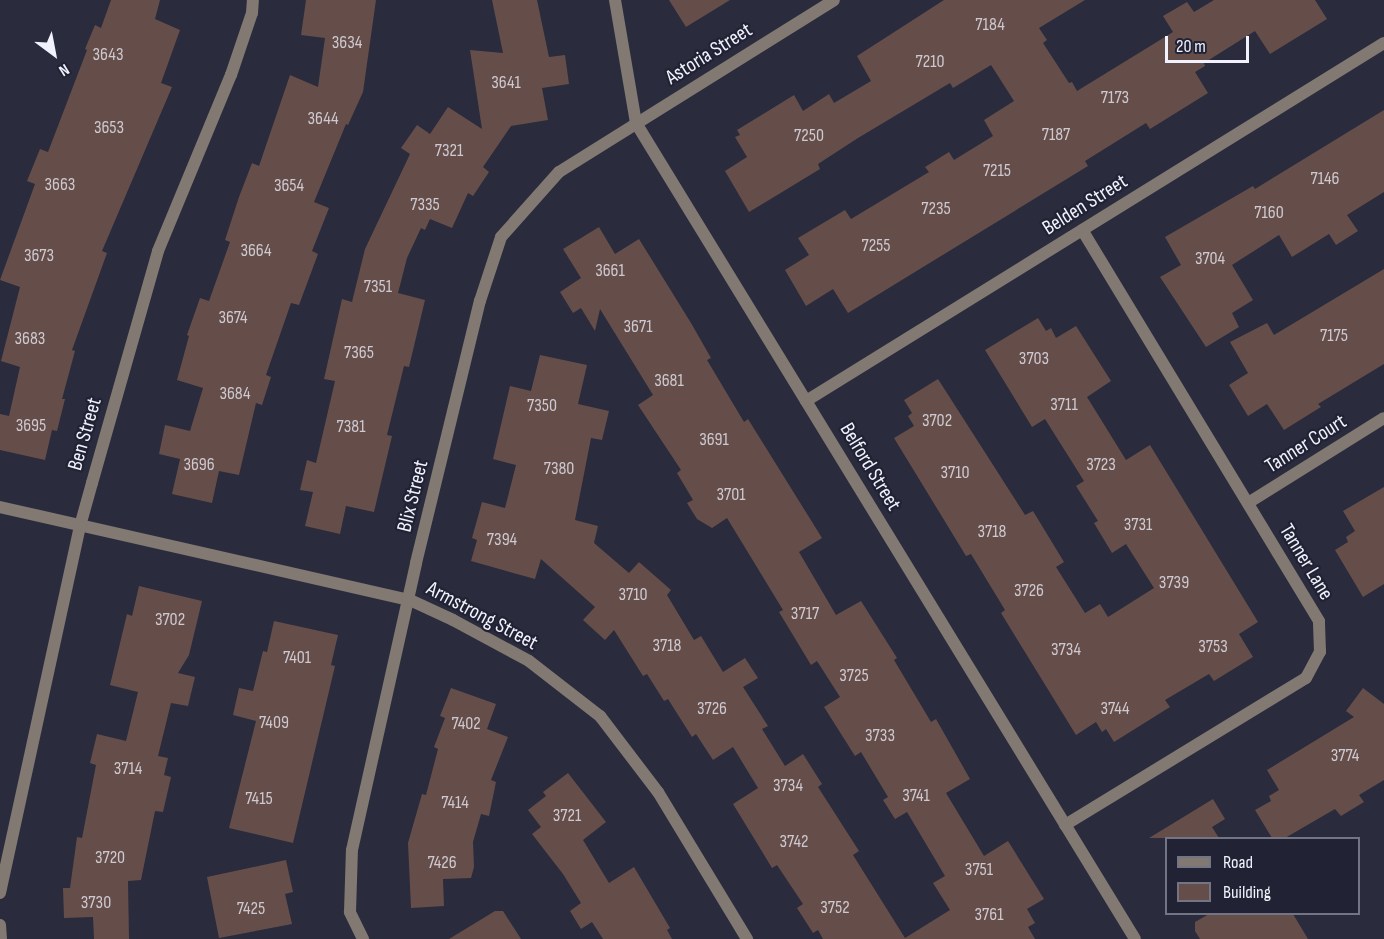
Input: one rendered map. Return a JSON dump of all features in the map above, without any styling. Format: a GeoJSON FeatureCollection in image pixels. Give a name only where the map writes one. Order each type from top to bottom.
{"type":"FeatureCollection","features":[{"type":"Feature","properties":{"kind":"street","name":"Ben Street"},"geometry":{"type":"LineString","coordinates":[[0,893],[80,526],[158,251],[231,75],[252,13],[253,0]]}},
{"type":"Feature","properties":{"kind":"street","name":"Belford Street"},"geometry":{"type":"LineString","coordinates":[[615,0],[636,123],[1135,939]]}},
{"type":"Feature","properties":{"kind":"street","name":"Astoria Street"},"geometry":{"type":"LineString","coordinates":[[636,123],[834,0]]}},
{"type":"Feature","properties":{"kind":"street","name":"Belden Street"},"geometry":{"type":"LineString","coordinates":[[806,401],[1384,43]]}},
{"type":"Feature","properties":{"kind":"street","name":"Blix Street"},"geometry":{"type":"LineString","coordinates":[[363,939],[350,912],[352,850],[480,301],[501,237],[559,172],[636,123]]}},
{"type":"Feature","properties":{"kind":"street","name":"Tanner Lane"},"geometry":{"type":"LineString","coordinates":[[1065,825],[1306,678],[1320,652],[1319,621],[1082,230]]}},
{"type":"Feature","properties":{"kind":"street","name":"Tanner Court"},"geometry":{"type":"LineString","coordinates":[[1248,503],[1384,418]]}},
{"type":"Feature","properties":{"kind":"street","name":"Armstrong Street"},"geometry":{"type":"LineString","coordinates":[[0,507],[410,600],[453,620],[529,661],[600,716],[658,792],[747,939]]}},
{"type":"Feature","properties":{"kind":"street"},"geometry":{"type":"LineString","coordinates":[[0,926],[1,939]]}},
{"type":"Feature","properties":{"kind":"building"},"geometry":{"type":"Polygon","coordinates":[[[111,0],[160,0],[155,19],[180,30],[161,83],[172,87],[102,251],[107,253],[72,350],[75,351],[62,399],[65,399],[57,431],[52,430],[45,460],[0,450],[0,414],[9,416],[20,367],[1,361],[20,287],[0,280],[35,184],[27,181],[40,149],[48,152],[87,50],[85,49],[95,25],[101,28],[111,0]]]}},
{"type":"Feature","properties":{"kind":"building"},"geometry":{"type":"Polygon","coordinates":[[[306,0],[376,0],[363,92],[348,125],[346,124],[314,202],[329,208],[312,251],[318,254],[299,305],[291,303],[266,375],[271,377],[262,405],[256,403],[239,475],[219,471],[212,503],[172,494],[180,459],[159,454],[165,425],[190,431],[203,388],[177,380],[189,336],[187,335],[200,298],[209,301],[230,242],[225,240],[239,197],[252,163],[259,166],[290,75],[318,87],[325,38],[301,35],[306,0]]]}},
{"type":"Feature","properties":{"kind":"building"},"geometry":{"type":"Polygon","coordinates":[[[492,0],[537,0],[549,57],[565,55],[569,84],[542,88],[548,120],[511,126],[483,167],[489,172],[473,196],[468,193],[452,228],[430,219],[425,230],[421,228],[407,258],[398,293],[425,300],[409,367],[404,366],[387,435],[392,436],[374,512],[346,506],[340,534],[305,526],[313,492],[300,490],[307,460],[316,463],[335,381],[324,379],[342,299],[352,302],[365,249],[410,154],[401,148],[417,125],[430,134],[448,107],[482,129],[470,50],[503,53],[492,0]]]}},
{"type":"Feature","properties":{"kind":"building"},"geometry":{"type":"Polygon","coordinates":[[[669,0],[730,0],[686,27],[669,0]]]}},
{"type":"Feature","properties":{"kind":"building"},"geometry":{"type":"Polygon","coordinates":[[[944,0],[1085,0],[1039,28],[1047,40],[1043,43],[1069,83],[1072,82],[1077,91],[1173,32],[1163,16],[1187,2],[1194,12],[1214,0],[1315,0],[1327,19],[1270,54],[1255,31],[1204,63],[1205,66],[1195,72],[1208,93],[1150,129],[1146,123],[1085,161],[1088,166],[848,313],[833,289],[806,306],[785,270],[809,255],[798,238],[845,210],[851,219],[929,172],[925,167],[949,152],[954,160],[993,136],[984,120],[1014,101],[991,65],[953,88],[950,83],[858,138],[818,164],[820,169],[749,212],[725,171],[747,157],[735,137],[740,135],[737,130],[794,95],[803,111],[829,94],[834,103],[871,81],[857,56],[944,0]]]}},
{"type":"Feature","properties":{"kind":"building"},"geometry":{"type":"Polygon","coordinates":[[[1384,110],[1384,192],[1347,215],[1358,231],[1336,245],[1329,234],[1292,257],[1279,235],[1232,265],[1253,300],[1232,313],[1239,327],[1206,347],[1160,277],[1181,265],[1165,237],[1253,186],[1255,189],[1384,110]]]}},
{"type":"Feature","properties":{"kind":"building"},"geometry":{"type":"Polygon","coordinates":[[[599,227],[615,254],[639,239],[691,323],[711,358],[707,360],[744,422],[748,419],[822,538],[799,552],[836,615],[861,601],[897,658],[894,660],[931,722],[936,719],[970,779],[946,793],[984,856],[1008,841],[1044,899],[1027,909],[1035,923],[1028,927],[1035,939],[823,939],[818,930],[813,933],[797,908],[803,904],[777,865],[772,868],[733,804],[758,788],[733,747],[713,760],[696,734],[692,737],[668,699],[664,701],[647,674],[643,676],[614,630],[605,640],[583,620],[595,607],[541,559],[535,579],[471,561],[477,540],[472,538],[482,502],[505,508],[516,465],[493,459],[510,386],[531,391],[540,355],[587,365],[578,404],[609,411],[602,440],[591,438],[575,520],[598,526],[594,543],[629,573],[639,562],[671,590],[667,595],[694,640],[701,636],[723,672],[745,658],[758,678],[743,687],[768,726],[762,729],[785,766],[803,754],[822,784],[818,787],[859,851],[853,855],[905,938],[950,910],[933,883],[945,876],[907,812],[895,819],[883,800],[888,797],[861,752],[855,756],[824,707],[840,697],[817,661],[811,665],[779,612],[783,610],[727,518],[712,528],[697,519],[687,503],[693,500],[677,473],[681,470],[638,405],[653,395],[600,309],[595,331],[581,308],[573,313],[560,292],[581,278],[563,249],[599,227]]]}},
{"type":"Feature","properties":{"kind":"building"},"geometry":{"type":"Polygon","coordinates":[[[1384,269],[1384,364],[1318,404],[1321,407],[1284,430],[1267,404],[1248,416],[1229,385],[1248,373],[1230,342],[1267,323],[1274,335],[1384,269]]]}},
{"type":"Feature","properties":{"kind":"building"},"geometry":{"type":"Polygon","coordinates":[[[1038,318],[1046,331],[1051,328],[1056,338],[1076,326],[1111,381],[1087,397],[1126,460],[1150,445],[1258,622],[1239,634],[1253,657],[1214,681],[1209,674],[1165,700],[1170,707],[1114,742],[1106,729],[1102,732],[1096,722],[1076,735],[1001,613],[1005,610],[971,554],[966,556],[894,438],[914,426],[908,416],[912,413],[904,400],[938,379],[1025,515],[1033,511],[1064,562],[1056,567],[1085,613],[1100,604],[1108,617],[1154,588],[1126,544],[1112,553],[1094,523],[1098,521],[1076,486],[1084,481],[1045,419],[1032,427],[985,350],[1038,318]]]}},
{"type":"Feature","properties":{"kind":"building"},"geometry":{"type":"Polygon","coordinates":[[[1384,487],[1384,584],[1363,597],[1335,550],[1348,542],[1346,537],[1355,531],[1343,511],[1384,487]]]}},
{"type":"Feature","properties":{"kind":"building"},"geometry":{"type":"Polygon","coordinates":[[[139,586],[202,601],[189,655],[178,673],[195,677],[188,706],[171,703],[158,756],[168,758],[164,775],[171,777],[163,812],[155,811],[141,880],[128,881],[129,939],[94,939],[93,917],[64,918],[63,888],[70,888],[77,837],[82,838],[96,765],[90,763],[97,734],[126,741],[138,692],[110,685],[127,614],[132,616],[139,586]]]}},
{"type":"Feature","properties":{"kind":"building"},"geometry":{"type":"Polygon","coordinates":[[[274,621],[338,635],[331,665],[335,666],[293,843],[229,828],[256,721],[233,715],[239,688],[253,691],[263,651],[267,652],[274,621]]]}},
{"type":"Feature","properties":{"kind":"building"},"geometry":{"type":"Polygon","coordinates":[[[451,688],[496,704],[487,729],[508,737],[491,780],[496,782],[489,816],[481,814],[473,842],[474,867],[471,878],[443,879],[444,906],[411,908],[408,843],[422,794],[426,795],[438,749],[434,747],[445,718],[440,716],[451,688]]]}},
{"type":"Feature","properties":{"kind":"building"},"geometry":{"type":"Polygon","coordinates":[[[1363,688],[1384,704],[1384,780],[1359,795],[1364,802],[1341,816],[1335,809],[1287,837],[1271,837],[1255,810],[1271,801],[1269,796],[1279,790],[1267,770],[1354,717],[1346,711],[1363,688]]]}},
{"type":"Feature","properties":{"kind":"building"},"geometry":{"type":"Polygon","coordinates":[[[568,773],[606,822],[583,840],[609,883],[634,867],[670,928],[667,930],[672,939],[603,939],[592,922],[581,929],[570,911],[581,903],[563,874],[532,834],[541,827],[528,810],[546,796],[543,792],[568,773]]]}},
{"type":"Feature","properties":{"kind":"building"},"geometry":{"type":"Polygon","coordinates":[[[1213,799],[1225,819],[1212,827],[1218,837],[1149,838],[1213,799]]]}},
{"type":"Feature","properties":{"kind":"building"},"geometry":{"type":"Polygon","coordinates":[[[286,860],[293,892],[285,894],[292,924],[219,938],[207,877],[286,860]]]}},
{"type":"Feature","properties":{"kind":"building"},"geometry":{"type":"Polygon","coordinates":[[[495,911],[503,911],[521,939],[449,939],[495,911]]]}},
{"type":"Feature","properties":{"kind":"building"},"geometry":{"type":"Polygon","coordinates":[[[1207,915],[1294,915],[1308,939],[1200,939],[1195,931],[1195,922],[1207,915]]]}}]}
